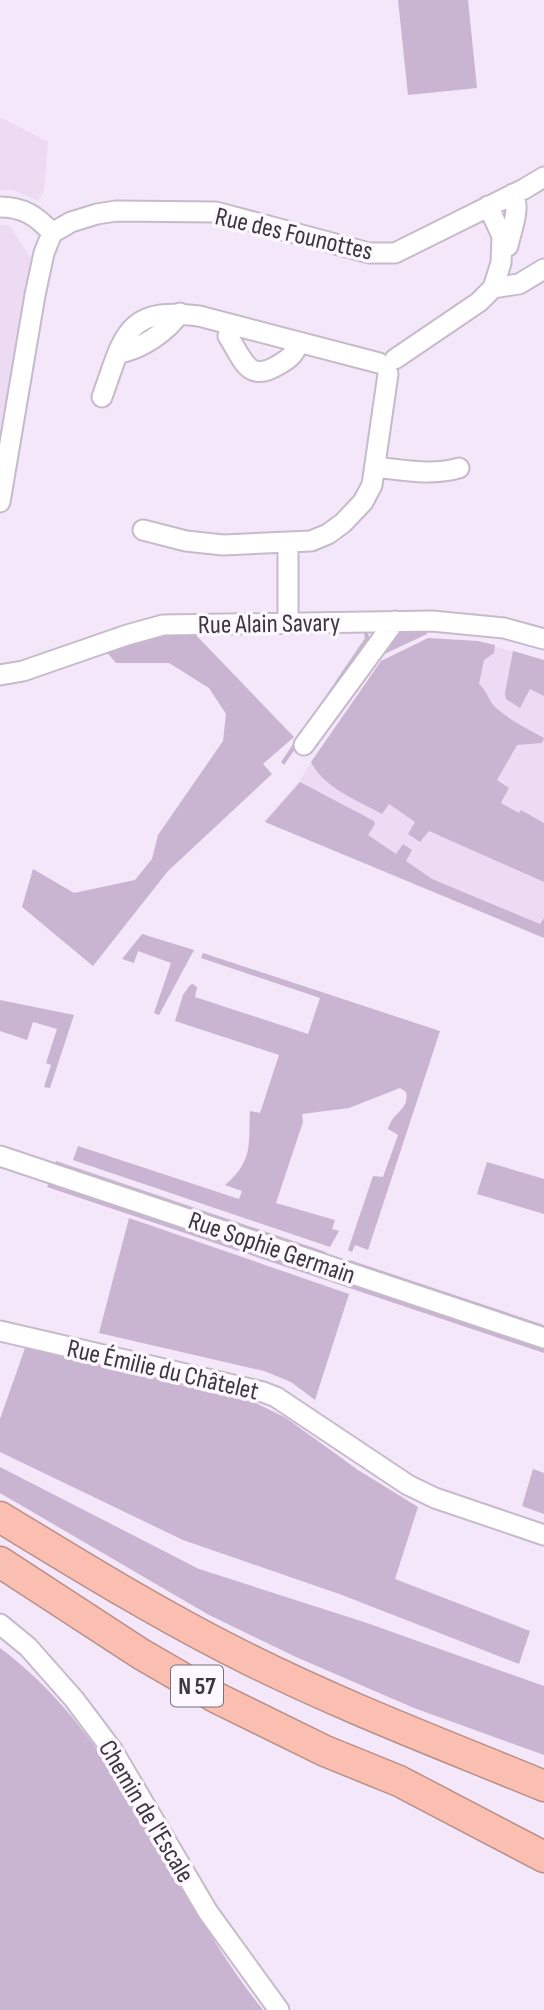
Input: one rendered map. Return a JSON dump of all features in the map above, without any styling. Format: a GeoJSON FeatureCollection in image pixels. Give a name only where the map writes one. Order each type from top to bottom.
{"type":"FeatureCollection","features":[{"type":"Feature","properties":{"kind":"highway","name":"N 57"},"geometry":{"type":"LineString","coordinates":[[0,1517],[165,1616],[241,1656],[354,1709],[544,1786]]}},
{"type":"Feature","properties":{"kind":"highway","name":"N 57"},"geometry":{"type":"LineString","coordinates":[[0,1562],[141,1654],[217,1698],[325,1751],[544,1840]]}},
{"type":"Feature","properties":{"kind":"highway"},"geometry":{"type":"LineString","coordinates":[[354,1709],[544,1765]]}},
{"type":"Feature","properties":{"kind":"highway"},"geometry":{"type":"LineString","coordinates":[[407,1785],[544,1857]]}},
{"type":"Feature","properties":{"kind":"street","name":"Rue des Founottes"},"geometry":{"type":"LineString","coordinates":[[52,233],[71,222],[117,211],[216,212],[383,255],[395,253],[544,177]]}},
{"type":"Feature","properties":{"kind":"street"},"geometry":{"type":"LineString","coordinates":[[102,397],[129,329],[158,314],[180,313],[231,324],[387,365],[479,302],[493,288],[517,209],[513,194]]}},
{"type":"Feature","properties":{"kind":"street"},"geometry":{"type":"LineString","coordinates":[[488,206],[502,236],[501,263]]}},
{"type":"Feature","properties":{"kind":"street"},"geometry":{"type":"LineString","coordinates":[[0,207],[29,212],[52,233],[44,253],[35,295],[0,502]]}},
{"type":"Feature","properties":{"kind":"street"},"geometry":{"type":"LineString","coordinates":[[493,288],[519,284],[544,269]]}},
{"type":"Feature","properties":{"kind":"street"},"geometry":{"type":"LineString","coordinates":[[231,324],[229,336],[248,369],[257,373],[267,372],[290,358],[296,352],[298,343]]}},
{"type":"Feature","properties":{"kind":"street"},"geometry":{"type":"LineString","coordinates":[[142,530],[213,544],[288,543],[320,539],[343,523],[369,494],[375,467],[387,365]]}},
{"type":"Feature","properties":{"kind":"street"},"geometry":{"type":"LineString","coordinates":[[375,467],[433,472],[459,468]]}},
{"type":"Feature","properties":{"kind":"street"},"geometry":{"type":"LineString","coordinates":[[288,543],[288,621]]}},
{"type":"Feature","properties":{"kind":"street","name":"Rue Alain Savary"},"geometry":{"type":"LineString","coordinates":[[0,674],[23,671],[163,625],[288,621],[432,621],[504,628],[544,639]]}},
{"type":"Feature","properties":{"kind":"street"},"geometry":{"type":"LineString","coordinates":[[304,745],[395,621]]}},
{"type":"Feature","properties":{"kind":"street","name":"Rue Sophie Germain"},"geometry":{"type":"LineString","coordinates":[[0,1156],[544,1338]]}},
{"type":"Feature","properties":{"kind":"street","name":"Rue Émilie du Châtelet"},"geometry":{"type":"LineString","coordinates":[[0,1331],[263,1391],[408,1485],[435,1498],[544,1535]]}},
{"type":"Feature","properties":{"kind":"street","name":"Chemin de l'Escale"},"geometry":{"type":"LineString","coordinates":[[0,1625],[28,1647],[74,1699],[113,1751],[208,1912],[279,2010]]}},
{"type":"Feature","properties":{"kind":"shaded area"},"geometry":{"type":"Polygon","coordinates":[[[398,0],[468,0],[477,88],[408,95],[398,0]]]}},
{"type":"Feature","properties":{"kind":"shaded area"},"geometry":{"type":"Polygon","coordinates":[[[0,117],[48,142],[44,191],[38,201],[13,190],[0,190],[0,117]]]}},
{"type":"Feature","properties":{"kind":"shaded area"},"geometry":{"type":"Polygon","coordinates":[[[0,225],[9,225],[31,258],[0,450],[0,225]]]}},
{"type":"Feature","properties":{"kind":"shaded area"},"geometry":{"type":"Polygon","coordinates":[[[363,629],[367,629],[370,641],[284,765],[281,762],[365,638],[363,629]]]}},
{"type":"Feature","properties":{"kind":"shaded area"},"geometry":{"type":"Polygon","coordinates":[[[412,629],[427,629],[427,634],[376,658],[392,636],[412,629]]]}},
{"type":"Feature","properties":{"kind":"shaded area"},"geometry":{"type":"Polygon","coordinates":[[[192,631],[294,737],[263,764],[272,774],[168,871],[93,966],[22,907],[33,869],[74,893],[135,880],[152,859],[158,835],[223,741],[226,714],[209,688],[169,663],[116,663],[104,649],[153,635],[192,631]]]}},
{"type":"Feature","properties":{"kind":"shaded area"},"geometry":{"type":"Polygon","coordinates":[[[428,638],[478,641],[495,645],[494,653],[484,660],[479,684],[500,712],[544,738],[542,743],[517,745],[497,780],[509,788],[501,803],[544,823],[544,882],[429,831],[420,842],[408,834],[415,822],[389,804],[382,814],[342,792],[324,779],[311,762],[381,661],[428,638]]]}},
{"type":"Feature","properties":{"kind":"shaded area"},"geometry":{"type":"Polygon","coordinates":[[[478,642],[544,660],[544,937],[264,821],[300,781],[311,762],[478,642]]]}},
{"type":"Feature","properties":{"kind":"shaded area"},"geometry":{"type":"Polygon","coordinates":[[[513,651],[544,660],[544,696],[530,689],[520,708],[506,699],[505,693],[513,651]]]}},
{"type":"Feature","properties":{"kind":"shaded area"},"geometry":{"type":"Polygon","coordinates":[[[372,663],[309,755],[307,754],[372,663]]]}},
{"type":"Feature","properties":{"kind":"shaded area"},"geometry":{"type":"Polygon","coordinates":[[[300,782],[374,821],[375,824],[368,835],[396,854],[403,844],[412,850],[406,861],[432,879],[540,924],[544,918],[544,938],[265,822],[300,782]]]}},
{"type":"Feature","properties":{"kind":"shaded area"},"geometry":{"type":"Polygon","coordinates":[[[142,934],[194,950],[159,1015],[154,1013],[171,963],[138,951],[134,963],[122,959],[142,934]]]}},
{"type":"Feature","properties":{"kind":"shaded area"},"geometry":{"type":"Polygon","coordinates":[[[203,953],[440,1031],[368,1250],[355,1245],[352,1252],[348,1250],[373,1176],[383,1177],[398,1135],[388,1129],[407,1098],[406,1092],[400,1088],[349,1108],[302,1114],[303,1122],[276,1203],[335,1220],[332,1229],[339,1231],[330,1247],[73,1160],[78,1146],[239,1199],[242,1191],[225,1185],[245,1160],[249,1143],[250,1111],[260,1113],[279,1055],[175,1021],[183,995],[193,984],[197,987],[195,997],[308,1034],[320,998],[201,958],[203,953]]]}},
{"type":"Feature","properties":{"kind":"shaded area"},"geometry":{"type":"Polygon","coordinates":[[[0,1000],[74,1015],[50,1088],[44,1087],[51,1065],[46,1063],[57,1029],[33,1022],[27,1040],[0,1031],[0,1000]]]}},
{"type":"Feature","properties":{"kind":"shaded area"},"geometry":{"type":"Polygon","coordinates":[[[56,1161],[326,1252],[325,1257],[54,1166],[56,1161]]]}},
{"type":"Feature","properties":{"kind":"shaded area"},"geometry":{"type":"Polygon","coordinates":[[[487,1162],[544,1179],[544,1214],[477,1194],[487,1162]]]}},
{"type":"Feature","properties":{"kind":"shaded area"},"geometry":{"type":"Polygon","coordinates":[[[49,1182],[544,1346],[544,1353],[47,1187],[49,1182]]]}},
{"type":"Feature","properties":{"kind":"shaded area"},"geometry":{"type":"Polygon","coordinates":[[[129,1218],[349,1294],[315,1400],[291,1382],[264,1371],[99,1333],[129,1218]]]}},
{"type":"Feature","properties":{"kind":"shaded area"},"geometry":{"type":"Polygon","coordinates":[[[350,1260],[544,1325],[544,1330],[349,1264],[350,1260]]]}},
{"type":"Feature","properties":{"kind":"shaded area"},"geometry":{"type":"Polygon","coordinates":[[[25,1348],[256,1403],[286,1418],[358,1470],[418,1507],[395,1579],[530,1631],[519,1664],[342,1595],[183,1540],[0,1452],[0,1419],[25,1348]]]}},
{"type":"Feature","properties":{"kind":"shaded area"},"geometry":{"type":"Polygon","coordinates":[[[0,1467],[199,1569],[367,1623],[544,1686],[544,1755],[414,1708],[296,1657],[209,1615],[0,1493],[0,1467]]]}},
{"type":"Feature","properties":{"kind":"shaded area"},"geometry":{"type":"Polygon","coordinates":[[[533,1469],[544,1473],[544,1514],[522,1506],[533,1469]]]}},
{"type":"Feature","properties":{"kind":"shaded area"},"geometry":{"type":"Polygon","coordinates":[[[0,1648],[43,1685],[79,1726],[142,1819],[230,1965],[263,2010],[0,2010],[0,1648]]]}}]}
